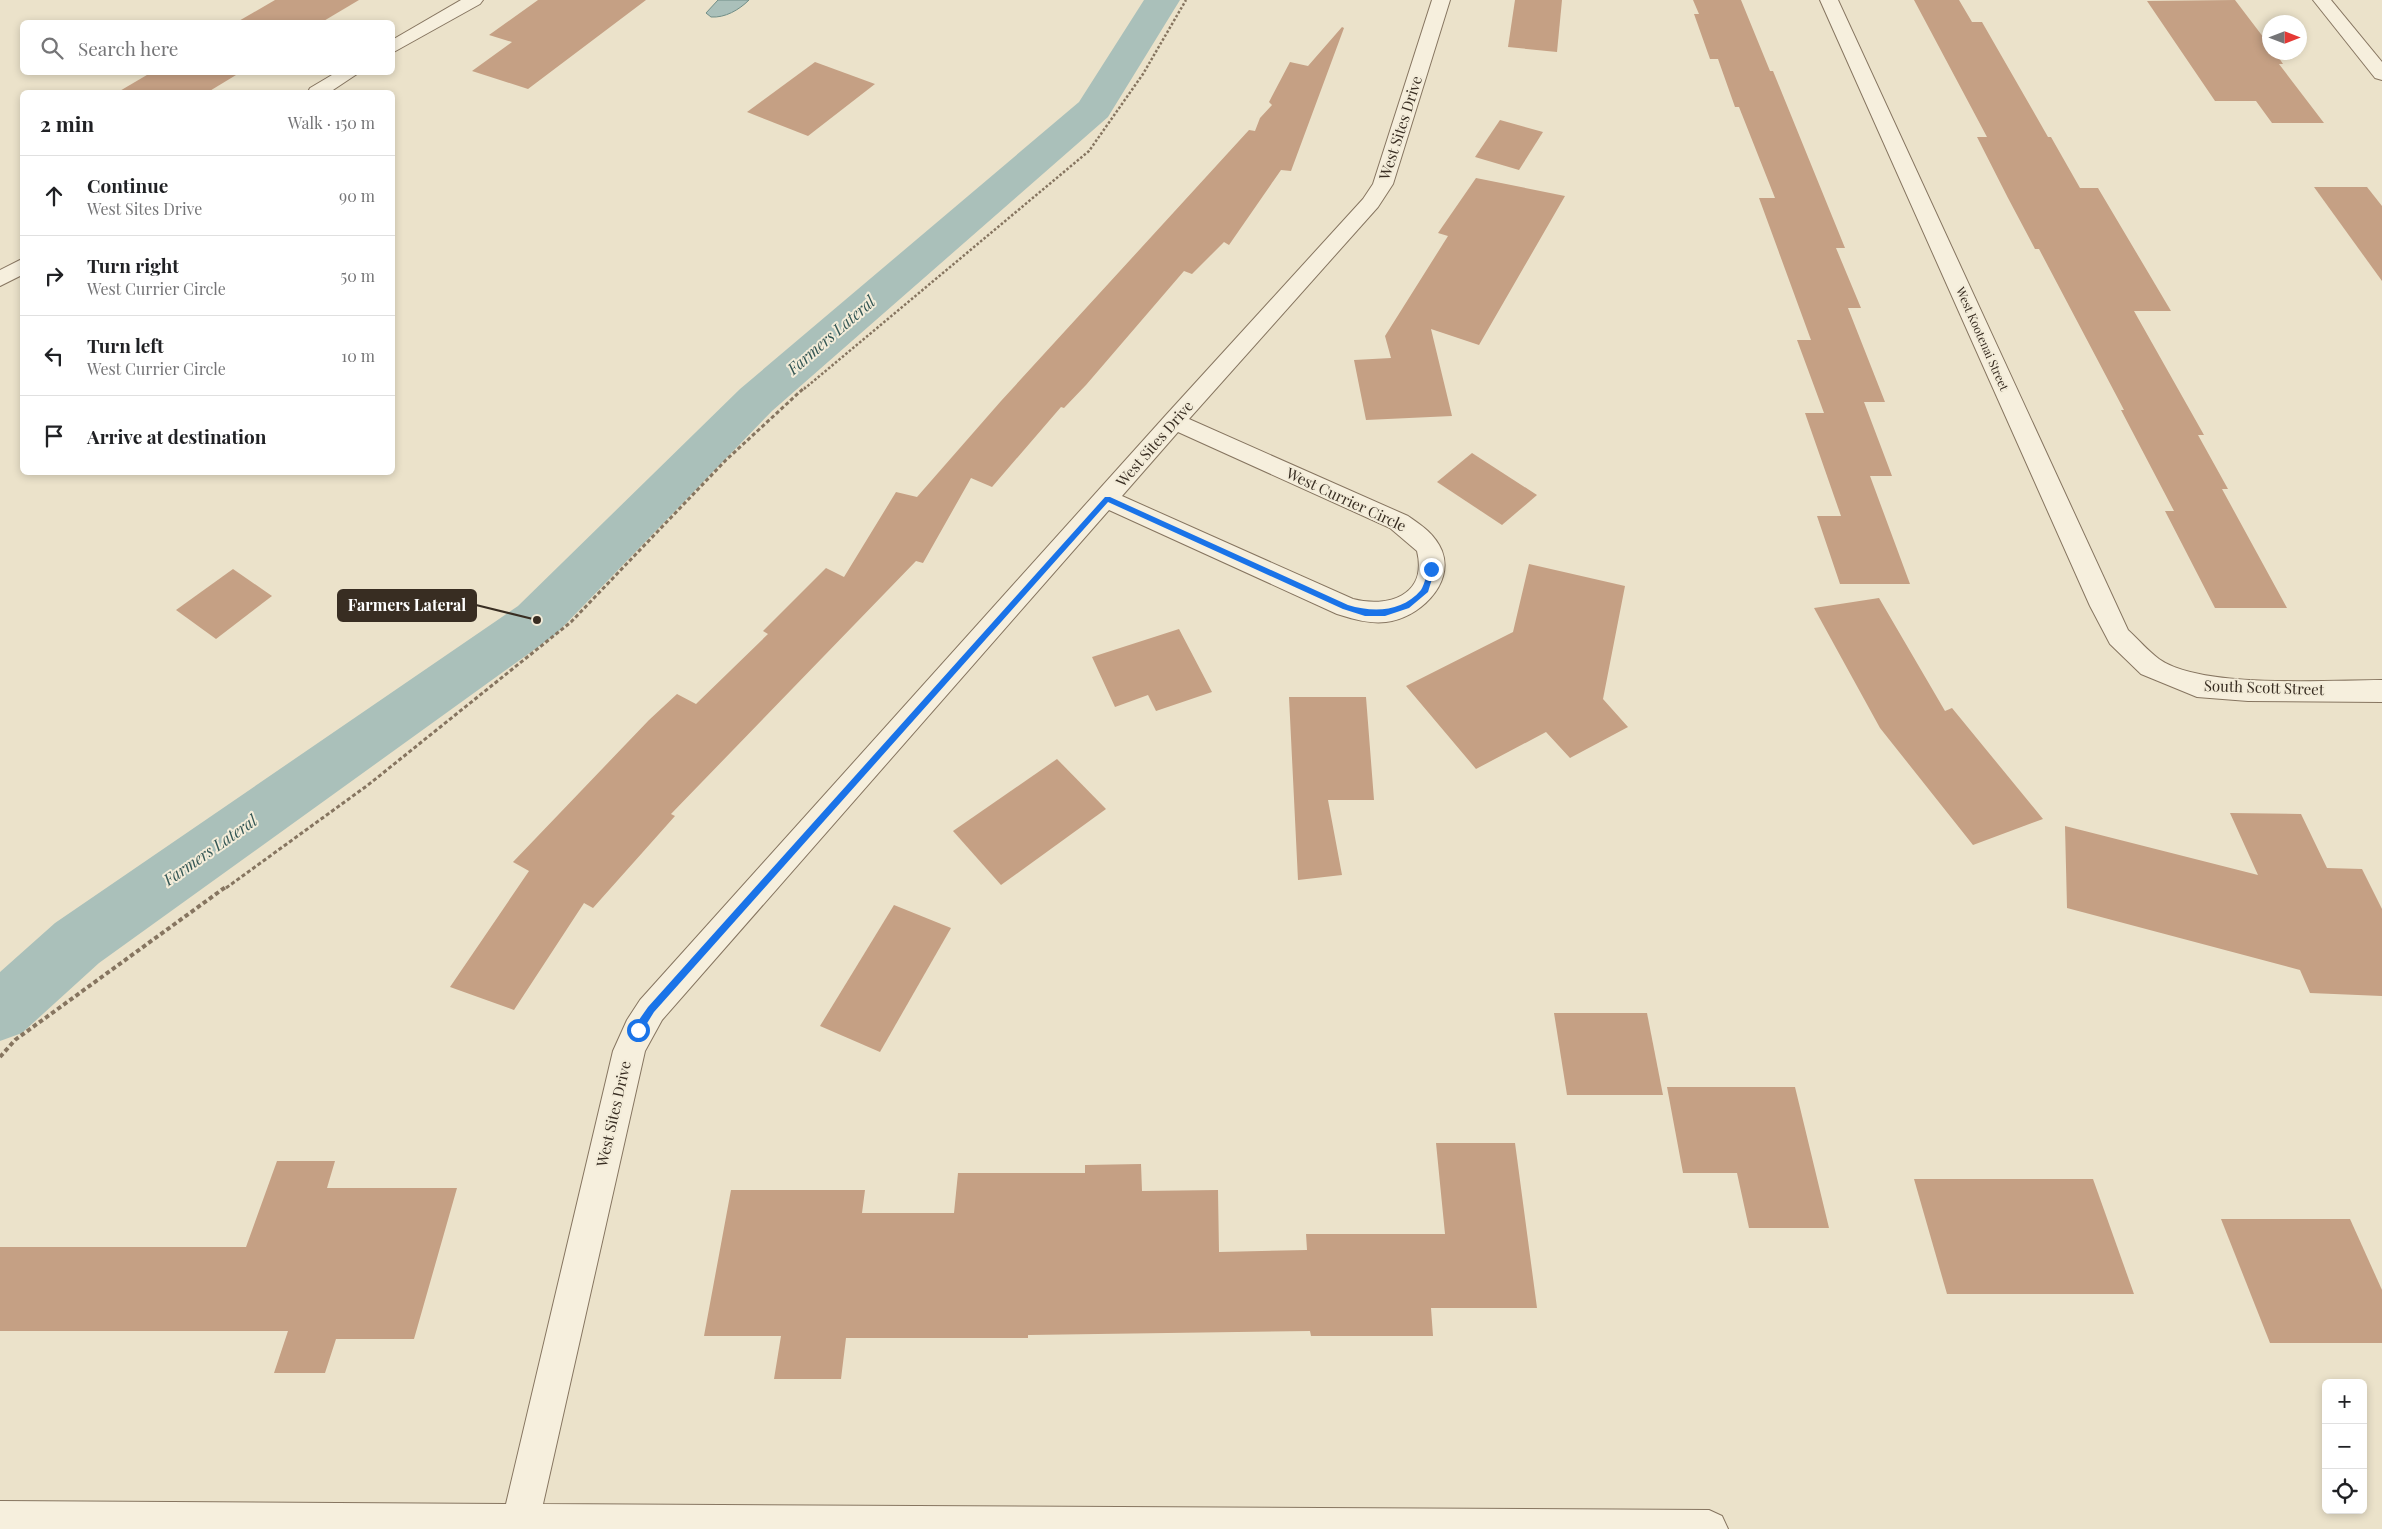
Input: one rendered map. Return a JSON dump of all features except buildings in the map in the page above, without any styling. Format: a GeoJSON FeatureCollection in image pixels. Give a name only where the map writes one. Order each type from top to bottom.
{"type":"FeatureCollection","features":[{"type":"Feature","properties":{"kind":"street"},"geometry":{"type":"LineString","coordinates":[[395,46],[474,0]]}},
{"type":"Feature","properties":{"kind":"street","name":"West Sites Drive"},"geometry":{"type":"LineString","coordinates":[[520,1522],[629,1051],[638,1030],[651,1010],[1378,194],[1383,184],[1441,0]]}},
{"type":"Feature","properties":{"kind":"street","name":"West Kootenai Street"},"geometry":{"type":"LineString","coordinates":[[1829,0],[2103,606],[2119,637],[2150,667]]}},
{"type":"Feature","properties":{"kind":"street"},"geometry":{"type":"LineString","coordinates":[[2322,0],[2382,74]]}},
{"type":"Feature","properties":{"kind":"street"},"geometry":{"type":"LineString","coordinates":[[320,90],[346,75]]}},
{"type":"Feature","properties":{"kind":"street"},"geometry":{"type":"LineString","coordinates":[[0,279],[20,267]]}},
{"type":"Feature","properties":{"kind":"street","name":"West Currier Circle"},"geometry":{"type":"LineString","coordinates":[[1107,499],[1346,607],[1365,613],[1385,613],[1406,606],[1425,590],[1431,569],[1430,549],[1417,534],[1400,522],[1174,422]]}},
{"type":"Feature","properties":{"kind":"street","name":"South Scott Street"},"geometry":{"type":"LineString","coordinates":[[2150,667],[2197,686],[2248,690],[2382,691]]}},
{"type":"Feature","properties":{"kind":"street"},"geometry":{"type":"LineString","coordinates":[[0,1520],[520,1522],[696,1526],[1709,1529]]}},
{"type":"Feature","properties":{"kind":"path"},"geometry":{"type":"LineString","coordinates":[[0,1057],[15,1040],[368,785],[571,622],[726,460],[820,374],[1089,151],[1143,74],[1186,0]]}},
{"type":"Feature","properties":{"kind":"water"},"geometry":{"type":"Polygon","coordinates":[[[718,0],[749,0],[732,13],[711,17],[706,13],[718,0]]]}},
{"type":"Feature","properties":{"kind":"waterway","name":"Farmers Lateral"},"geometry":{"type":"LineString","coordinates":[[0,1012],[77,943],[537,620],[756,400],[1094,109],[1162,0]]}},
{"type":"Feature","properties":{"kind":"place","name":"Farmers Lateral"},"geometry":{"type":"Point","coordinates":[537,620]}},
{"type":"Feature","properties":{"kind":"route"},"geometry":{"type":"LineString","coordinates":[[638,1030],[651,1010],[1107,499],[1346,607],[1365,613],[1385,613],[1406,606],[1425,590],[1431,569]]}}]}
